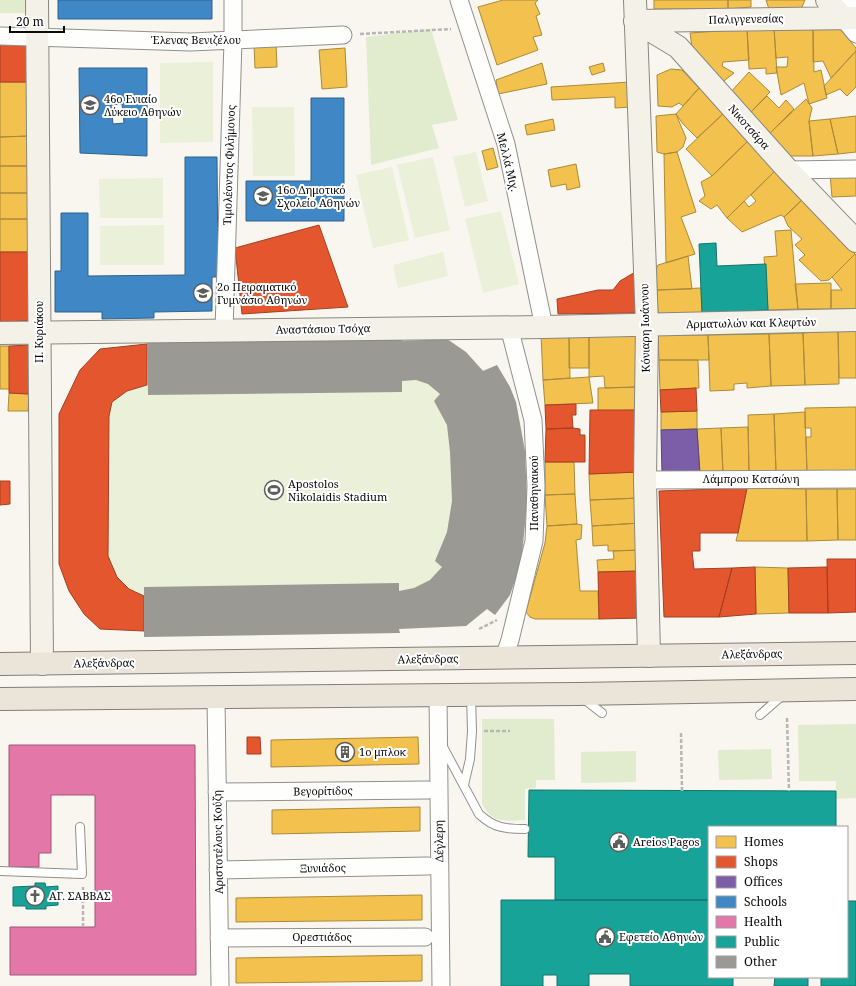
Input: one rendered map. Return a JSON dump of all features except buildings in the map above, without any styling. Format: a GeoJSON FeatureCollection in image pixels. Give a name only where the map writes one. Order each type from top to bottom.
{"type":"FeatureCollection","features":[{"type":"Feature","properties":{"kind":"main road","name":"Αλεξάνδρας"},"geometry":{"type":"LineString","coordinates":[[0,664],[856,653]]}},
{"type":"Feature","properties":{"kind":"main road"},"geometry":{"type":"LineString","coordinates":[[0,699],[577,694],[856,689]]}},
{"type":"Feature","properties":{"kind":"street","name":"Π. Κυριάκου"},"geometry":{"type":"LineString","coordinates":[[37,0],[42,664]]}},
{"type":"Feature","properties":{"kind":"street","name":"Τιμoλέοντος Φιλήμονος"},"geometry":{"type":"LineString","coordinates":[[224,330],[234,41],[233,0]]}},
{"type":"Feature","properties":{"kind":"street","name":"Μελλά Μιχ."},"geometry":{"type":"LineString","coordinates":[[459,0],[506,144],[544,327]]}},
{"type":"Feature","properties":{"kind":"street"},"geometry":{"type":"LineString","coordinates":[[827,0],[851,18]]}},
{"type":"Feature","properties":{"kind":"street","name":"Παλιγγενεσίας"},"geometry":{"type":"LineString","coordinates":[[635,10],[851,18]]}},
{"type":"Feature","properties":{"kind":"street","name":"Νικοτσάρα"},"geometry":{"type":"LineString","coordinates":[[635,10],[678,47],[788,170],[856,241]]}},
{"type":"Feature","properties":{"kind":"street","name":"Κόνιαρη Ιωάννου"},"geometry":{"type":"LineString","coordinates":[[635,10],[647,325],[645,480],[649,656]]}},
{"type":"Feature","properties":{"kind":"street","name":"Έλενας Βενιζέλου"},"geometry":{"type":"LineString","coordinates":[[0,36],[191,42],[234,41],[343,34]]}},
{"type":"Feature","properties":{"kind":"street"},"geometry":{"type":"LineString","coordinates":[[788,170],[856,169]]}},
{"type":"Feature","properties":{"kind":"street","name":"Αρματωλών και Κλεφτών"},"geometry":{"type":"LineString","coordinates":[[647,325],[856,320]]}},
{"type":"Feature","properties":{"kind":"street","name":"Αναστάσιου Τσόχα"},"geometry":{"type":"LineString","coordinates":[[0,333],[647,325]]}},
{"type":"Feature","properties":{"kind":"street","name":"Παναθηναικού"},"geometry":{"type":"LineString","coordinates":[[504,658],[510,640],[534,541],[536,486],[533,420],[509,327]]}},
{"type":"Feature","properties":{"kind":"street","name":"Λάμπρου Κατσώνη"},"geometry":{"type":"LineString","coordinates":[[645,480],[856,479]]}},
{"type":"Feature","properties":{"kind":"street","name":"Δέγλερη"},"geometry":{"type":"LineString","coordinates":[[438,695],[441,986]]}},
{"type":"Feature","properties":{"kind":"street","name":"Αριστοτέλους Κούζη"},"geometry":{"type":"LineString","coordinates":[[216,697],[220,986]]}},
{"type":"Feature","properties":{"kind":"street","name":"Βεγορίτιδος"},"geometry":{"type":"LineString","coordinates":[[218,792],[428,790]]}},
{"type":"Feature","properties":{"kind":"street","name":"Ξυνιάδος"},"geometry":{"type":"LineString","coordinates":[[218,870],[428,866]]}},
{"type":"Feature","properties":{"kind":"street","name":"Ορεστιάδος"},"geometry":{"type":"LineString","coordinates":[[219,938],[426,937]]}},
{"type":"Feature","properties":{"kind":"lane"},"geometry":{"type":"LineString","coordinates":[[760,715],[789,690]]}},
{"type":"Feature","properties":{"kind":"lane"},"geometry":{"type":"LineString","coordinates":[[577,694],[602,713]]}},
{"type":"Feature","properties":{"kind":"lane"},"geometry":{"type":"LineString","coordinates":[[464,785],[470,759],[472,731],[471,695]]}},
{"type":"Feature","properties":{"kind":"lane"},"geometry":{"type":"LineString","coordinates":[[438,738],[479,814],[488,823],[506,829],[525,829]]}},
{"type":"Feature","properties":{"kind":"lane"},"geometry":{"type":"LineString","coordinates":[[0,871],[82,874],[80,827]]}},
{"type":"Feature","properties":{"kind":"path"},"geometry":{"type":"LineString","coordinates":[[343,34],[468,28]]}},
{"type":"Feature","properties":{"kind":"path"},"geometry":{"type":"LineString","coordinates":[[787,718],[789,791]]}},
{"type":"Feature","properties":{"kind":"path"},"geometry":{"type":"LineString","coordinates":[[681,733],[682,791]]}},
{"type":"Feature","properties":{"kind":"path"},"geometry":{"type":"LineString","coordinates":[[82,882],[83,927]]}},
{"type":"Feature","properties":{"kind":"green space"},"geometry":{"type":"Polygon","coordinates":[[[0,0],[29,0],[28,13],[0,13],[0,0]]]}},
{"type":"Feature","properties":{"kind":"green space"},"geometry":{"type":"Polygon","coordinates":[[[431,29],[458,120],[432,125],[439,148],[371,165],[366,37],[431,29]]]}},
{"type":"Feature","properties":{"kind":"green space"},"geometry":{"type":"Polygon","coordinates":[[[213,62],[213,142],[160,143],[160,63],[213,62]]]}},
{"type":"Feature","properties":{"kind":"green space"},"geometry":{"type":"Polygon","coordinates":[[[252,107],[294,107],[295,176],[253,176],[252,107]]]}},
{"type":"Feature","properties":{"kind":"green space"},"geometry":{"type":"Polygon","coordinates":[[[476,152],[488,201],[465,207],[453,157],[476,152]]]}},
{"type":"Feature","properties":{"kind":"green space"},"geometry":{"type":"Polygon","coordinates":[[[433,157],[450,230],[415,238],[397,165],[433,157]]]}},
{"type":"Feature","properties":{"kind":"green space"},"geometry":{"type":"Polygon","coordinates":[[[392,167],[409,240],[373,248],[356,175],[392,167]]]}},
{"type":"Feature","properties":{"kind":"green space"},"geometry":{"type":"Polygon","coordinates":[[[163,178],[163,218],[100,218],[99,179],[163,178]]]}},
{"type":"Feature","properties":{"kind":"green space"},"geometry":{"type":"Polygon","coordinates":[[[501,211],[519,284],[483,293],[465,219],[501,211]]]}},
{"type":"Feature","properties":{"kind":"green space"},"geometry":{"type":"Polygon","coordinates":[[[164,225],[164,265],[100,265],[100,226],[164,225]]]}},
{"type":"Feature","properties":{"kind":"green space"},"geometry":{"type":"Polygon","coordinates":[[[443,252],[448,276],[398,288],[393,265],[443,252]]]}},
{"type":"Feature","properties":{"kind":"green space"},"geometry":{"type":"Polygon","coordinates":[[[147,339],[402,341],[447,339],[466,352],[483,370],[497,365],[510,387],[516,402],[525,451],[527,502],[522,554],[510,595],[495,615],[487,609],[466,626],[399,629],[400,633],[144,637],[144,631],[100,629],[84,614],[69,591],[59,564],[59,414],[80,370],[100,349],[147,344],[147,339]]]}},
{"type":"Feature","properties":{"kind":"green space"},"geometry":{"type":"Polygon","coordinates":[[[482,719],[554,719],[555,780],[536,780],[536,788],[525,789],[525,820],[500,820],[490,815],[482,803],[482,719]]]}},
{"type":"Feature","properties":{"kind":"green space"},"geometry":{"type":"Polygon","coordinates":[[[856,724],[856,798],[836,799],[836,781],[799,781],[798,725],[856,724]]]}},
{"type":"Feature","properties":{"kind":"green space"},"geometry":{"type":"Polygon","coordinates":[[[771,749],[772,779],[719,780],[718,750],[771,749]]]}},
{"type":"Feature","properties":{"kind":"green space"},"geometry":{"type":"Polygon","coordinates":[[[636,751],[636,782],[581,783],[581,752],[636,751]]]}},
{"type":"Feature","properties":{"kind":"place","name":"46ο Ενιαίο Λύκειο Αθηνών"},"geometry":{"type":"Point","coordinates":[90,105]}},
{"type":"Feature","properties":{"kind":"place","name":"16ο Δημοτικό Σχολείο Αθηνών"},"geometry":{"type":"Point","coordinates":[263,196]}},
{"type":"Feature","properties":{"kind":"place","name":"2ο Πειραματικό Γυμνάσιο Αθηνών"},"geometry":{"type":"Point","coordinates":[203,293]}},
{"type":"Feature","properties":{"kind":"place","name":"Apostolos Nikolaidis Stadium"},"geometry":{"type":"Point","coordinates":[274,490]}},
{"type":"Feature","properties":{"kind":"place","name":"1ο μπλοκ"},"geometry":{"type":"Point","coordinates":[345,752]}},
{"type":"Feature","properties":{"kind":"place","name":"Areios Pagos"},"geometry":{"type":"Point","coordinates":[619,842]}},
{"type":"Feature","properties":{"kind":"place","name":"ΑΓ. ΣΑΒΒΑΣ"},"geometry":{"type":"Point","coordinates":[35,896]}},
{"type":"Feature","properties":{"kind":"place","name":"Εφετείο Αθηνών"},"geometry":{"type":"Point","coordinates":[605,937]}}]}
